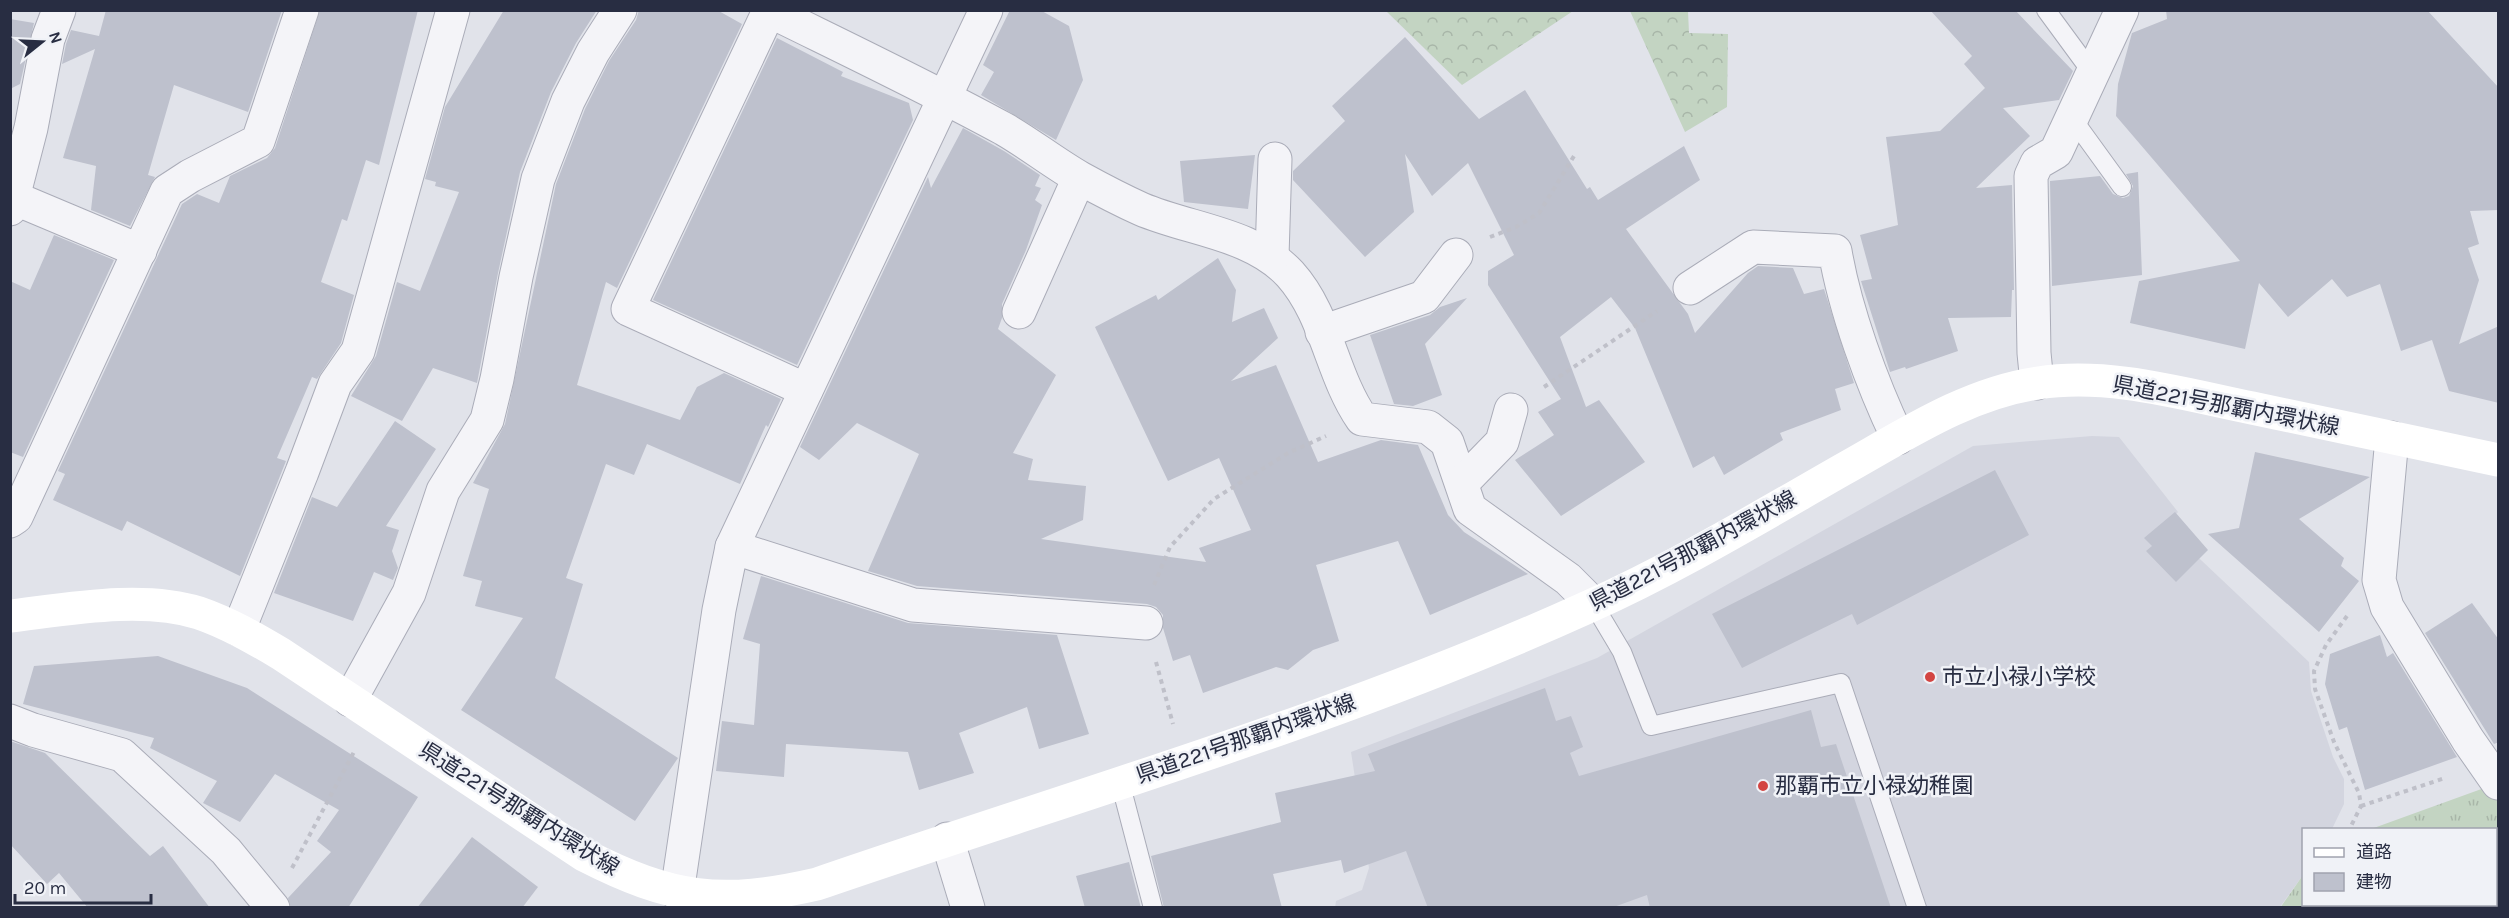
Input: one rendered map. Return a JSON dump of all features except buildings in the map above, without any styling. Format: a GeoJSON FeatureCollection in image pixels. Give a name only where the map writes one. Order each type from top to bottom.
{"type":"FeatureCollection","features":[{"type":"Feature","properties":{"kind":"main road","name":"県道221号那覇内環状線"},"geometry":{"type":"LineString","coordinates":[[10,616],[64,609],[151,605],[197,613],[239,629],[281,654],[584,855],[644,883],[677,892],[726,898],[759,896],[817,884],[1378,694],[1485,652],[1594,604],[1675,564],[1936,417],[1974,401],[2037,383],[2071,381],[2134,385],[2499,460]]}},
{"type":"Feature","properties":{"kind":"street"},"geometry":{"type":"LineString","coordinates":[[59,10],[48,39],[31,129],[12,204],[140,251]]}},
{"type":"Feature","properties":{"kind":"street"},"geometry":{"type":"LineString","coordinates":[[10,521],[16,517],[167,191],[190,176],[258,141],[302,10]]}},
{"type":"Feature","properties":{"kind":"street"},"geometry":{"type":"LineString","coordinates":[[239,629],[303,472],[335,384],[358,351],[453,10]]}},
{"type":"Feature","properties":{"kind":"street"},"geometry":{"type":"LineString","coordinates":[[350,700],[409,593],[443,491],[487,420],[538,179],[568,101],[593,52],[620,10]]}},
{"type":"Feature","properties":{"kind":"street"},"geometry":{"type":"LineString","coordinates":[[677,892],[719,610],[732,547],[986,10]]}},
{"type":"Feature","properties":{"kind":"street"},"geometry":{"type":"LineString","coordinates":[[2037,383],[2034,353],[2031,176],[2037,163],[2056,152],[2122,10]]}},
{"type":"Feature","properties":{"kind":"street"},"geometry":{"type":"LineString","coordinates":[[806,390],[628,309],[769,11],[944,96],[1032,145],[1079,178],[1143,209],[1202,227],[1272,257],[1290,274],[1312,303],[1348,400],[1362,419],[1428,427],[1447,441],[1470,509],[1568,579],[1594,604]]}},
{"type":"Feature","properties":{"kind":"street"},"geometry":{"type":"LineString","coordinates":[[1272,257],[1275,159]]}},
{"type":"Feature","properties":{"kind":"street"},"geometry":{"type":"LineString","coordinates":[[1019,312],[1079,178]]}},
{"type":"Feature","properties":{"kind":"street"},"geometry":{"type":"LineString","coordinates":[[1690,288],[1753,247],[1835,251],[1841,283],[1884,408],[1898,438]]}},
{"type":"Feature","properties":{"kind":"street"},"geometry":{"type":"LineString","coordinates":[[1322,332],[1424,297],[1456,255]]}},
{"type":"Feature","properties":{"kind":"street"},"geometry":{"type":"LineString","coordinates":[[1462,483],[1502,442],[1511,410]]}},
{"type":"Feature","properties":{"kind":"street"},"geometry":{"type":"LineString","coordinates":[[2392,438],[2379,580],[2387,607],[2468,740],[2492,774]]}},
{"type":"Feature","properties":{"kind":"street"},"geometry":{"type":"LineString","coordinates":[[732,547],[914,605],[1146,623]]}},
{"type":"Feature","properties":{"kind":"street"},"geometry":{"type":"LineString","coordinates":[[10,721],[122,755],[226,851],[272,906]]}},
{"type":"Feature","properties":{"kind":"street"},"geometry":{"type":"LineString","coordinates":[[947,839],[968,908]]}},
{"type":"Feature","properties":{"kind":"lane"},"geometry":{"type":"LineString","coordinates":[[2046,10],[2093,74]]}},
{"type":"Feature","properties":{"kind":"lane"},"geometry":{"type":"LineString","coordinates":[[2072,118],[2122,187]]}},
{"type":"Feature","properties":{"kind":"lane"},"geometry":{"type":"LineString","coordinates":[[1594,604],[1622,652],[1650,726],[1841,682],[1917,908]]}},
{"type":"Feature","properties":{"kind":"lane"},"geometry":{"type":"LineString","coordinates":[[1120,782],[1153,908]]}},
{"type":"Feature","properties":{"kind":"path"},"geometry":{"type":"LineString","coordinates":[[1456,255],[1480,241],[1516,227],[1539,213],[1574,156]]}},
{"type":"Feature","properties":{"kind":"path"},"geometry":{"type":"LineString","coordinates":[[1511,410],[1690,288]]}},
{"type":"Feature","properties":{"kind":"path"},"geometry":{"type":"LineString","coordinates":[[1173,725],[1146,623],[1147,609],[1156,576],[1170,547],[1214,499],[1288,453],[1319,438],[1342,431],[1362,419]]}},
{"type":"Feature","properties":{"kind":"path"},"geometry":{"type":"LineString","coordinates":[[2350,828],[2361,807],[2359,793],[2334,742],[2316,689],[2314,670],[2326,645],[2358,600],[2382,590]]}},
{"type":"Feature","properties":{"kind":"path"},"geometry":{"type":"LineString","coordinates":[[272,906],[357,747]]}},
{"type":"Feature","properties":{"kind":"path"},"geometry":{"type":"LineString","coordinates":[[2361,807],[2492,774]]}},
{"type":"Feature","properties":{"kind":"shaded area","name":"市立小禄小学校"},"geometry":{"type":"Polygon","coordinates":[[[2092,436],[2119,437],[2178,512],[2165,526],[2309,662],[2311,691],[2333,757],[2344,779],[2344,804],[2332,828],[2302,828],[2302,876],[2280,907],[1335,908],[1336,901],[1362,890],[1369,868],[1351,752],[1597,658],[1973,446],[2092,436]]]}},
{"type":"Feature","properties":{"kind":"green space"},"geometry":{"type":"Polygon","coordinates":[[[1386,11],[1573,11],[1462,85],[1386,11]]]}},
{"type":"Feature","properties":{"kind":"green space"},"geometry":{"type":"Polygon","coordinates":[[[1630,11],[1688,11],[1689,33],[1728,34],[1727,107],[1685,132],[1630,11]]]}},
{"type":"Feature","properties":{"kind":"green space"},"geometry":{"type":"Polygon","coordinates":[[[2498,783],[2498,907],[2280,908],[2302,876],[2302,906],[2497,906],[2497,828],[2374,828],[2498,783]]]}},
{"type":"Feature","properties":{"kind":"place","name":"市立小禄小学校"},"geometry":{"type":"Point","coordinates":[1930,677]}},
{"type":"Feature","properties":{"kind":"place","name":"那覇市立小禄幼稚園"},"geometry":{"type":"Point","coordinates":[1763,786]}}]}
